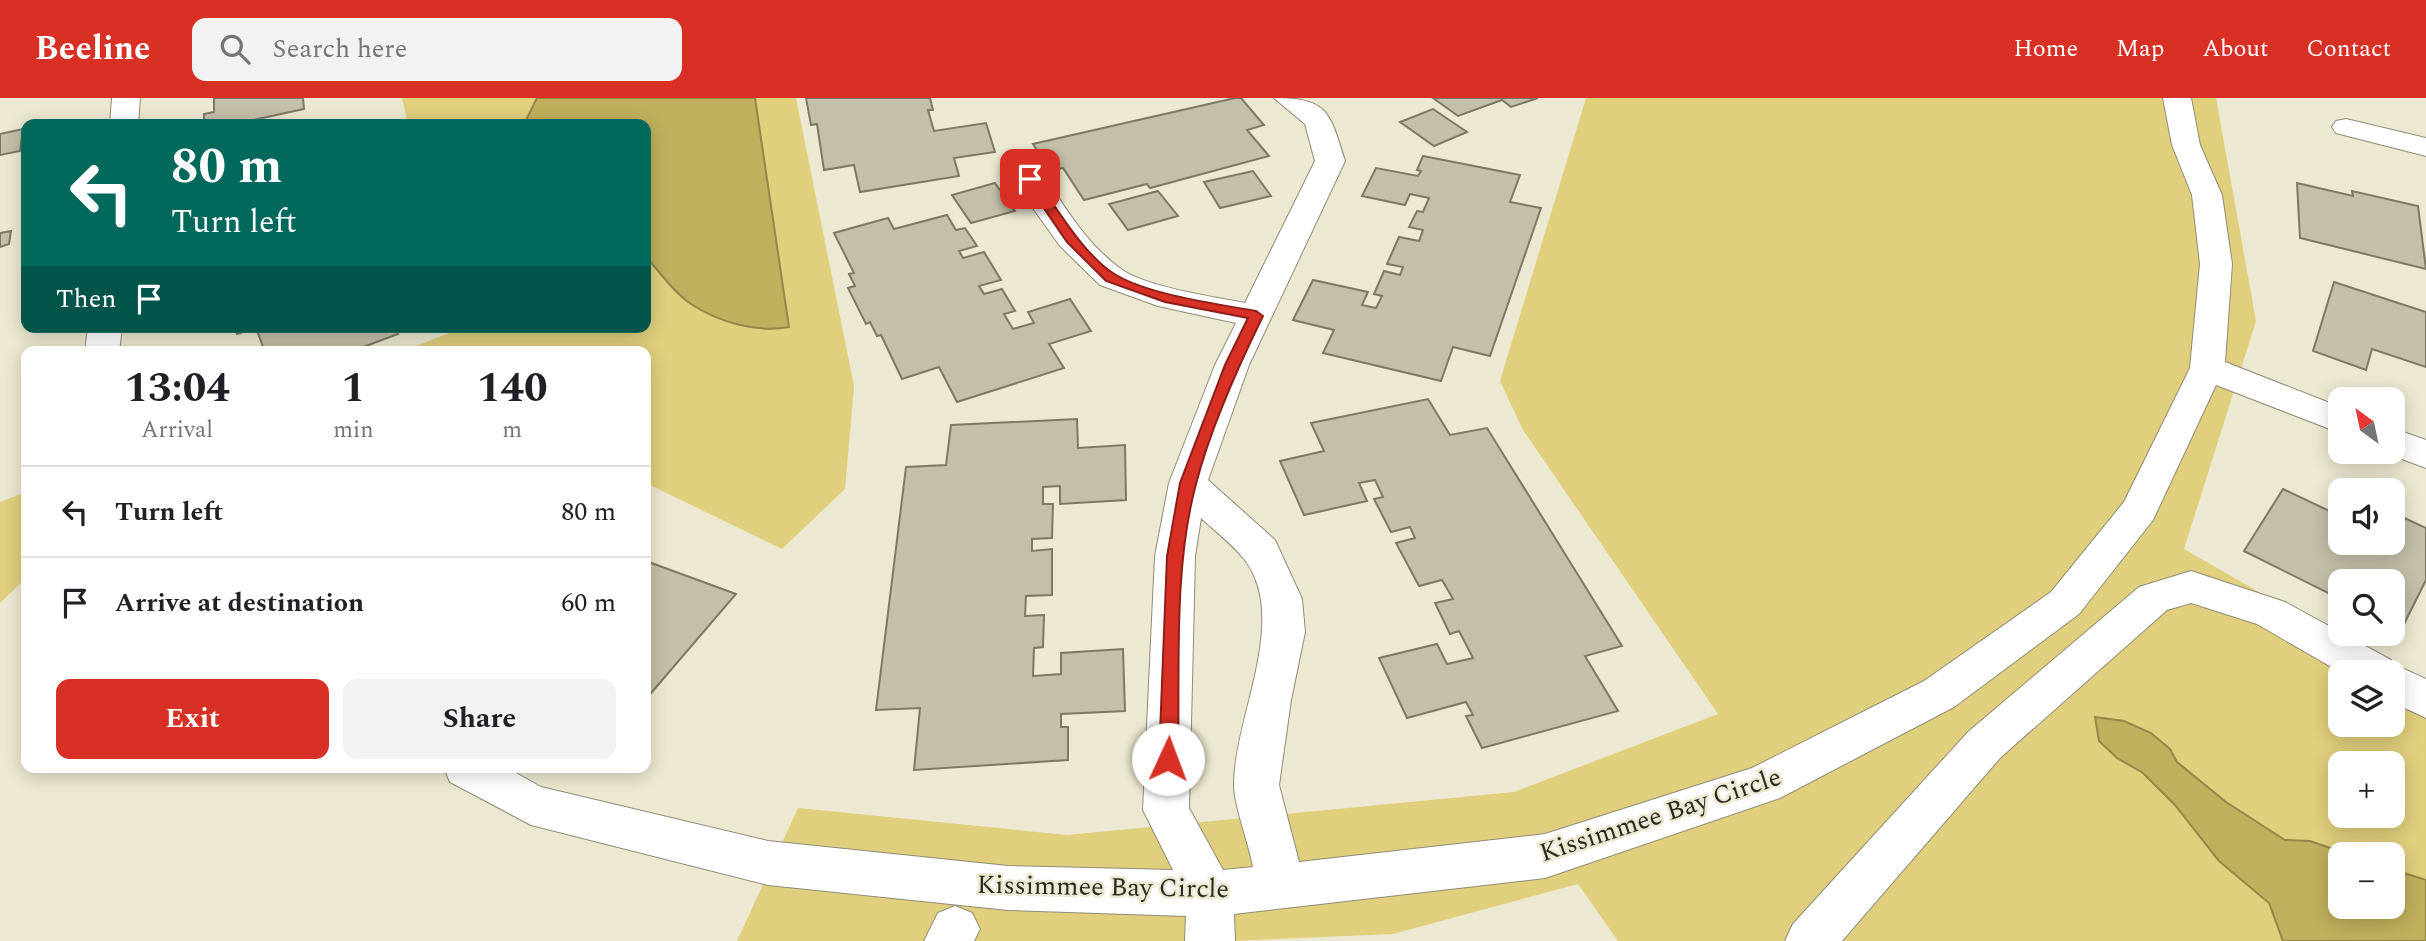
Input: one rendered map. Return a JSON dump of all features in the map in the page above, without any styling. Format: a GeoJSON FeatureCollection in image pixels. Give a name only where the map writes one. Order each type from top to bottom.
{"type":"FeatureCollection","features":[{"type":"Feature","properties":{"kind":"street"},"geometry":{"type":"LineString","coordinates":[[124,119],[126,98]]}},
{"type":"Feature","properties":{"kind":"street"},"geometry":{"type":"LineString","coordinates":[[1210,941],[1210,894],[1166,810],[1175,556],[1188,483],[1232,365],[1329,161],[1318,120],[1288,98]]}},
{"type":"Feature","properties":{"kind":"street","name":"Kissimmee Bay Circle"},"geometry":{"type":"LineString","coordinates":[[475,773],[531,805],[768,863],[1008,888],[1210,894],[1545,856],[1763,784],[1939,694],[2065,603],[2139,510],[2207,368],[2216,264],[2207,195],[2186,145],[2178,98]]}},
{"type":"Feature","properties":{"kind":"street"},"geometry":{"type":"LineString","coordinates":[[2346,127],[2426,147]]}},
{"type":"Feature","properties":{"kind":"street"},"geometry":{"type":"LineString","coordinates":[[1021,162],[1040,197],[1071,239],[1111,278],[1170,299],[1256,316]]}},
{"type":"Feature","properties":{"kind":"street"},"geometry":{"type":"LineString","coordinates":[[2207,368],[2328,416]]}},
{"type":"Feature","properties":{"kind":"street"},"geometry":{"type":"LineString","coordinates":[[2405,446],[2426,455]]}},
{"type":"Feature","properties":{"kind":"street"},"geometry":{"type":"LineString","coordinates":[[1188,483],[1261,551],[1282,599],[1284,632],[1269,700],[1256,785],[1271,837],[1280,884]]}},
{"type":"Feature","properties":{"kind":"street"},"geometry":{"type":"LineString","coordinates":[[1811,941],[1984,745],[2153,598],[2191,587],[2271,612],[2355,660]]}},
{"type":"Feature","properties":{"kind":"street"},"geometry":{"type":"LineString","coordinates":[[2405,688],[2426,700]]}},
{"type":"Feature","properties":{"kind":"shaded area"},"geometry":{"type":"Polygon","coordinates":[[[402,98],[796,98],[854,386],[845,489],[782,549],[651,485],[651,346],[416,346],[449,333],[651,333],[651,119],[407,119],[402,98]]]}},
{"type":"Feature","properties":{"kind":"shaded area"},"geometry":{"type":"Polygon","coordinates":[[[537,98],[755,98],[789,327],[751,327],[713,316],[679,294],[651,263],[651,119],[526,119],[537,98]]]}},
{"type":"Feature","properties":{"kind":"shaded area"},"geometry":{"type":"Polygon","coordinates":[[[1586,98],[2216,98],[2256,321],[2184,549],[2328,632],[2328,646],[2353,646],[2377,660],[2328,660],[2328,737],[2405,737],[2405,676],[2426,688],[2426,941],[1618,941],[1578,884],[1393,934],[1229,941],[737,941],[798,808],[1067,835],[1514,792],[1718,714],[1523,430],[1500,381],[1586,98]]]}},
{"type":"Feature","properties":{"kind":"shaded area"},"geometry":{"type":"Polygon","coordinates":[[[21,494],[21,583],[0,603],[0,502],[21,494]]]}},
{"type":"Feature","properties":{"kind":"shaded area"},"geometry":{"type":"Polygon","coordinates":[[[2095,717],[2124,721],[2151,733],[2170,749],[2177,762],[2226,802],[2285,840],[2310,841],[2328,847],[2328,919],[2405,919],[2405,873],[2426,880],[2426,941],[2283,941],[2269,903],[2219,861],[2175,805],[2143,773],[2117,758],[2099,741],[2095,717]]]}},
{"type":"Feature","properties":{"kind":"building"},"geometry":{"type":"Polygon","coordinates":[[[214,98],[303,98],[304,109],[258,119],[204,119],[204,114],[214,112],[214,98]]]}},
{"type":"Feature","properties":{"kind":"building"},"geometry":{"type":"Polygon","coordinates":[[[806,98],[930,98],[933,110],[928,110],[934,131],[986,123],[995,152],[954,158],[959,176],[860,192],[854,165],[824,170],[817,124],[811,125],[806,98]]]}},
{"type":"Feature","properties":{"kind":"building"},"geometry":{"type":"Polygon","coordinates":[[[1241,98],[1264,125],[1247,130],[1269,156],[1150,188],[1147,184],[1084,200],[1063,168],[1050,171],[1033,144],[1241,98]]]}},
{"type":"Feature","properties":{"kind":"building"},"geometry":{"type":"Polygon","coordinates":[[[1433,98],[1538,98],[1511,107],[1502,100],[1458,116],[1433,98]]]}},
{"type":"Feature","properties":{"kind":"building"},"geometry":{"type":"Polygon","coordinates":[[[1433,109],[1467,132],[1434,146],[1400,122],[1433,109]]]}},
{"type":"Feature","properties":{"kind":"building"},"geometry":{"type":"Polygon","coordinates":[[[21,129],[20,151],[0,155],[0,134],[21,129]]]}},
{"type":"Feature","properties":{"kind":"building"},"geometry":{"type":"Polygon","coordinates":[[[1423,156],[1520,175],[1510,202],[1541,208],[1490,356],[1453,347],[1441,381],[1323,353],[1334,330],[1293,320],[1313,280],[1368,292],[1362,305],[1376,308],[1382,296],[1374,294],[1384,271],[1400,275],[1403,267],[1387,264],[1399,237],[1419,241],[1423,230],[1409,227],[1417,211],[1423,212],[1429,198],[1410,194],[1405,205],[1362,196],[1376,168],[1418,176],[1421,171],[1417,170],[1423,156]]]}},
{"type":"Feature","properties":{"kind":"building"},"geometry":{"type":"Polygon","coordinates":[[[1253,171],[1271,196],[1220,208],[1204,182],[1253,171]]]}},
{"type":"Feature","properties":{"kind":"building"},"geometry":{"type":"Polygon","coordinates":[[[995,183],[1015,211],[971,223],[952,195],[995,183]]]}},
{"type":"Feature","properties":{"kind":"building"},"geometry":{"type":"Polygon","coordinates":[[[2297,183],[2353,196],[2352,191],[2418,206],[2426,269],[2300,238],[2297,183]]]}},
{"type":"Feature","properties":{"kind":"building"},"geometry":{"type":"Polygon","coordinates":[[[1158,191],[1178,216],[1128,230],[1109,204],[1158,191]]]}},
{"type":"Feature","properties":{"kind":"building"},"geometry":{"type":"Polygon","coordinates":[[[947,215],[956,230],[965,228],[977,246],[959,251],[963,258],[984,252],[1001,280],[979,286],[984,294],[1002,289],[1015,311],[1004,314],[1013,329],[1034,323],[1028,312],[1070,299],[1091,331],[1049,344],[1064,368],[957,402],[939,367],[902,379],[881,335],[877,336],[870,322],[866,324],[848,288],[855,286],[849,274],[854,273],[834,233],[888,218],[894,229],[947,215]]]}},
{"type":"Feature","properties":{"kind":"building"},"geometry":{"type":"Polygon","coordinates":[[[11,231],[9,244],[0,247],[0,233],[11,231]]]}},
{"type":"Feature","properties":{"kind":"building"},"geometry":{"type":"Polygon","coordinates":[[[2334,282],[2426,312],[2426,367],[2372,349],[2366,370],[2313,351],[2334,282]]]}},
{"type":"Feature","properties":{"kind":"building"},"geometry":{"type":"Polygon","coordinates":[[[258,333],[398,334],[366,346],[263,346],[258,333]]]}},
{"type":"Feature","properties":{"kind":"building"},"geometry":{"type":"Polygon","coordinates":[[[1428,399],[1450,435],[1487,428],[1622,646],[1585,656],[1618,711],[1482,748],[1466,716],[1473,715],[1466,702],[1407,718],[1379,658],[1437,644],[1447,664],[1473,658],[1459,631],[1450,634],[1435,603],[1453,599],[1442,580],[1419,586],[1396,543],[1415,538],[1410,527],[1391,532],[1374,499],[1383,497],[1375,480],[1359,483],[1367,501],[1304,515],[1280,461],[1324,451],[1311,423],[1428,399]]]}},
{"type":"Feature","properties":{"kind":"building"},"geometry":{"type":"Polygon","coordinates":[[[1077,419],[1078,448],[1125,445],[1126,500],[1060,504],[1060,486],[1043,487],[1043,504],[1053,504],[1052,538],[1032,539],[1032,551],[1052,549],[1052,595],[1026,596],[1025,616],[1044,615],[1043,647],[1034,648],[1033,676],[1061,674],[1061,653],[1123,649],[1125,711],[1061,714],[1061,727],[1068,727],[1068,760],[914,770],[920,708],[876,710],[906,467],[946,465],[951,425],[1077,419]]]}},
{"type":"Feature","properties":{"kind":"building"},"geometry":{"type":"Polygon","coordinates":[[[2283,489],[2328,510],[2328,555],[2405,555],[2405,518],[2426,528],[2426,580],[2405,622],[2405,569],[2328,569],[2328,593],[2244,551],[2283,489]]]}},
{"type":"Feature","properties":{"kind":"building"},"geometry":{"type":"Polygon","coordinates":[[[651,563],[736,594],[651,693],[651,563]]]}},
{"type":"Feature","properties":{"kind":"route"},"geometry":{"type":"LineString","coordinates":[[1030,179],[1071,239],[1111,278],[1170,299],[1256,316],[1232,365],[1188,483],[1175,556],[1168,759]]}}]}
